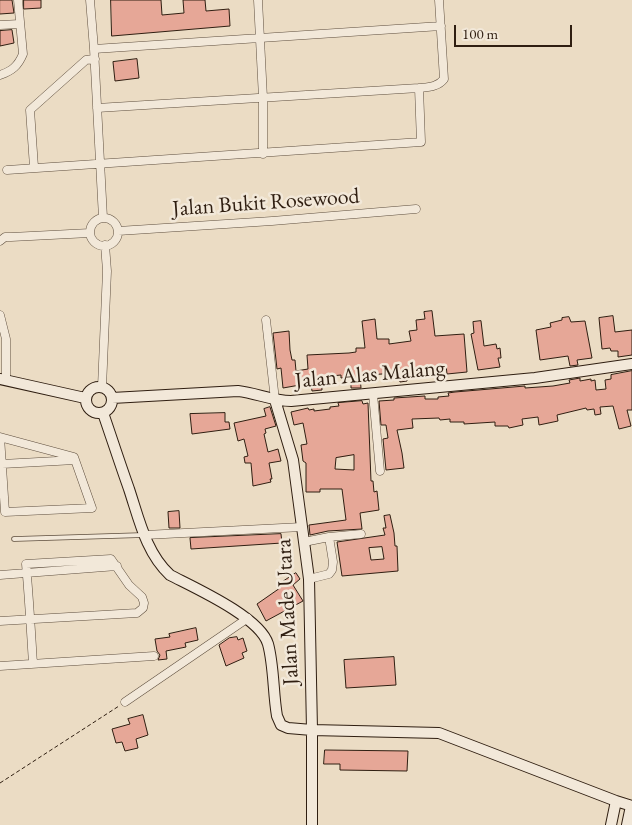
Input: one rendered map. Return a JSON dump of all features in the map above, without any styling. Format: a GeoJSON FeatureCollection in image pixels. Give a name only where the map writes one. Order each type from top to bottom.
{"type":"FeatureCollection","features":[{"type":"Feature","properties":{"kind":"main road","name":"Jalan Alas Malang"},"geometry":{"type":"LineString","coordinates":[[112,398],[238,391],[256,393],[275,400],[291,401],[535,378],[632,364]]}},
{"type":"Feature","properties":{"kind":"main road"},"geometry":{"type":"LineString","coordinates":[[3,379],[85,398]]}},
{"type":"Feature","properties":{"kind":"main road"},"geometry":{"type":"LineString","coordinates":[[95,387],[102,387],[109,391],[112,398],[110,407],[103,413],[96,414],[90,411],[86,405],[85,398],[88,391],[95,387]]}},
{"type":"Feature","properties":{"kind":"main road","name":"Jalan Made Utara"},"geometry":{"type":"LineString","coordinates":[[275,400],[292,460],[309,579],[312,825]]}},
{"type":"Feature","properties":{"kind":"main road"},"geometry":{"type":"LineString","coordinates":[[103,413],[145,535],[161,567],[248,618],[259,628],[268,643],[278,721],[281,725],[288,728],[312,730],[438,733],[616,802],[632,806],[627,825]]}},
{"type":"Feature","properties":{"kind":"main road"},"geometry":{"type":"LineString","coordinates":[[611,825],[616,802]]}},
{"type":"Feature","properties":{"kind":"street"},"geometry":{"type":"LineString","coordinates":[[0,75],[12,71],[20,62],[23,54],[18,0]]}},
{"type":"Feature","properties":{"kind":"street"},"geometry":{"type":"LineString","coordinates":[[90,0],[103,218]]}},
{"type":"Feature","properties":{"kind":"street"},"geometry":{"type":"LineString","coordinates":[[258,0],[263,98],[263,154]]}},
{"type":"Feature","properties":{"kind":"street"},"geometry":{"type":"LineString","coordinates":[[97,108],[436,86],[444,79],[439,0]]}},
{"type":"Feature","properties":{"kind":"street"},"geometry":{"type":"LineString","coordinates":[[0,25],[20,24]]}},
{"type":"Feature","properties":{"kind":"street"},"geometry":{"type":"LineString","coordinates":[[94,50],[441,26]]}},
{"type":"Feature","properties":{"kind":"street"},"geometry":{"type":"LineString","coordinates":[[34,167],[30,110],[86,60],[94,59]]}},
{"type":"Feature","properties":{"kind":"street"},"geometry":{"type":"LineString","coordinates":[[7,170],[421,142],[419,88]]}},
{"type":"Feature","properties":{"kind":"street","name":"Jalan Bukit Rosewood"},"geometry":{"type":"LineString","coordinates":[[118,231],[272,221],[416,208]]}},
{"type":"Feature","properties":{"kind":"street"},"geometry":{"type":"LineString","coordinates":[[103,218],[112,220],[117,226],[118,231],[114,241],[105,245],[95,242],[90,233],[93,223],[103,218]]}},
{"type":"Feature","properties":{"kind":"street"},"geometry":{"type":"LineString","coordinates":[[0,241],[11,237],[90,233]]}},
{"type":"Feature","properties":{"kind":"street"},"geometry":{"type":"LineString","coordinates":[[102,387],[107,271],[105,245]]}},
{"type":"Feature","properties":{"kind":"street"},"geometry":{"type":"LineString","coordinates":[[0,315],[6,339],[3,379]]}},
{"type":"Feature","properties":{"kind":"street"},"geometry":{"type":"LineString","coordinates":[[266,320],[275,400]]}},
{"type":"Feature","properties":{"kind":"street"},"geometry":{"type":"LineString","coordinates":[[373,394],[380,471]]}},
{"type":"Feature","properties":{"kind":"street"},"geometry":{"type":"LineString","coordinates":[[0,437],[74,457],[92,508],[5,512],[2,464],[0,437]]}},
{"type":"Feature","properties":{"kind":"street"},"geometry":{"type":"LineString","coordinates":[[2,464],[75,460]]}},
{"type":"Feature","properties":{"kind":"street"},"geometry":{"type":"LineString","coordinates":[[145,535],[302,527]]}},
{"type":"Feature","properties":{"kind":"street"},"geometry":{"type":"LineString","coordinates":[[304,542],[329,537],[362,534]]}},
{"type":"Feature","properties":{"kind":"street"},"geometry":{"type":"LineString","coordinates":[[309,579],[329,574],[332,570],[329,537]]}},
{"type":"Feature","properties":{"kind":"street"},"geometry":{"type":"LineString","coordinates":[[0,575],[117,566],[128,585],[142,597],[144,603],[143,608],[137,612],[0,621]]}},
{"type":"Feature","properties":{"kind":"street"},"geometry":{"type":"LineString","coordinates":[[27,573],[33,664]]}},
{"type":"Feature","properties":{"kind":"street"},"geometry":{"type":"LineString","coordinates":[[125,702],[248,618]]}},
{"type":"Feature","properties":{"kind":"street"},"geometry":{"type":"LineString","coordinates":[[0,666],[154,656]]}},
{"type":"Feature","properties":{"kind":"lane"},"geometry":{"type":"LineString","coordinates":[[14,539],[145,535]]}},
{"type":"Feature","properties":{"kind":"path"},"geometry":{"type":"LineString","coordinates":[[0,783],[125,702]]}},
{"type":"Feature","properties":{"kind":"building"},"geometry":{"type":"Polygon","coordinates":[[[0,0],[12,0],[14,13],[0,14],[0,0]]]}},
{"type":"Feature","properties":{"kind":"building"},"geometry":{"type":"Polygon","coordinates":[[[24,0],[41,0],[41,8],[24,9],[24,0]]]}},
{"type":"Feature","properties":{"kind":"building"},"geometry":{"type":"Polygon","coordinates":[[[111,0],[161,0],[162,15],[184,13],[183,0],[205,0],[206,11],[229,9],[230,26],[112,36],[111,0]]]}},
{"type":"Feature","properties":{"kind":"building"},"geometry":{"type":"Polygon","coordinates":[[[12,30],[14,43],[0,46],[0,31],[12,30]]]}},
{"type":"Feature","properties":{"kind":"building"},"geometry":{"type":"Polygon","coordinates":[[[137,59],[139,78],[115,81],[113,62],[137,59]]]}},
{"type":"Feature","properties":{"kind":"building"},"geometry":{"type":"Polygon","coordinates":[[[432,311],[435,336],[464,334],[467,372],[447,374],[446,365],[406,372],[407,381],[400,382],[398,373],[360,376],[361,388],[351,388],[351,377],[341,378],[341,375],[321,377],[322,390],[312,391],[311,383],[283,388],[281,368],[277,369],[273,333],[289,331],[290,350],[292,360],[295,360],[296,371],[308,369],[307,355],[349,353],[356,352],[356,348],[365,348],[362,321],[375,319],[377,339],[389,339],[389,344],[411,341],[409,331],[417,330],[416,320],[425,319],[424,312],[432,311]]]}},
{"type":"Feature","properties":{"kind":"building"},"geometry":{"type":"Polygon","coordinates":[[[613,316],[615,332],[632,330],[632,355],[618,357],[618,351],[611,351],[610,348],[602,349],[599,318],[613,316]]]}},
{"type":"Feature","properties":{"kind":"building"},"geometry":{"type":"Polygon","coordinates":[[[569,317],[571,322],[585,321],[592,358],[577,360],[578,365],[570,366],[568,356],[540,360],[536,330],[551,327],[550,323],[569,317]]]}},
{"type":"Feature","properties":{"kind":"building"},"geometry":{"type":"Polygon","coordinates":[[[481,321],[484,346],[496,344],[497,349],[500,348],[501,358],[498,358],[500,367],[478,370],[471,334],[474,333],[473,322],[481,321]]]}},
{"type":"Feature","properties":{"kind":"building"},"geometry":{"type":"Polygon","coordinates":[[[632,371],[632,410],[627,410],[631,426],[619,429],[613,406],[600,407],[601,414],[595,415],[594,409],[587,410],[586,408],[557,415],[558,421],[539,425],[538,417],[522,419],[523,425],[509,428],[508,426],[495,426],[495,422],[464,424],[464,422],[450,422],[450,419],[412,419],[413,428],[397,430],[404,468],[386,470],[383,439],[388,438],[386,425],[381,425],[379,401],[425,396],[425,399],[438,399],[438,397],[449,396],[448,393],[455,392],[525,386],[525,388],[553,386],[570,383],[569,380],[580,378],[580,381],[595,380],[596,390],[606,389],[605,380],[611,379],[611,375],[632,371]]]}},
{"type":"Feature","properties":{"kind":"building"},"geometry":{"type":"Polygon","coordinates":[[[362,401],[363,404],[368,403],[371,481],[373,481],[374,492],[377,491],[379,510],[360,513],[362,529],[328,531],[310,535],[309,525],[346,520],[342,489],[320,489],[320,492],[306,492],[306,463],[303,461],[301,445],[307,444],[303,423],[294,425],[291,412],[308,408],[309,410],[314,409],[314,411],[330,409],[330,407],[339,406],[338,403],[362,401]],[[354,455],[336,458],[335,469],[354,470],[354,455]]]}},
{"type":"Feature","properties":{"kind":"building"},"geometry":{"type":"Polygon","coordinates":[[[270,407],[276,426],[265,429],[266,433],[264,434],[268,452],[278,449],[281,461],[269,463],[271,482],[253,486],[251,463],[245,463],[244,457],[248,456],[244,439],[238,441],[234,423],[266,416],[264,409],[270,407]]]}},
{"type":"Feature","properties":{"kind":"building"},"geometry":{"type":"Polygon","coordinates":[[[225,413],[225,422],[229,422],[230,429],[192,434],[190,414],[225,413]]]}},
{"type":"Feature","properties":{"kind":"building"},"geometry":{"type":"Polygon","coordinates":[[[179,511],[180,528],[169,528],[168,512],[179,511]]]}},
{"type":"Feature","properties":{"kind":"building"},"geometry":{"type":"Polygon","coordinates":[[[390,515],[395,546],[397,546],[398,571],[342,576],[337,542],[385,535],[383,528],[386,528],[384,516],[390,515]],[[382,547],[369,548],[371,560],[384,559],[382,547]]]}},
{"type":"Feature","properties":{"kind":"building"},"geometry":{"type":"Polygon","coordinates":[[[281,534],[282,543],[191,549],[190,538],[281,534]]]}},
{"type":"Feature","properties":{"kind":"building"},"geometry":{"type":"Polygon","coordinates":[[[296,573],[300,579],[293,585],[303,601],[266,621],[257,604],[280,588],[278,585],[296,573]]]}},
{"type":"Feature","properties":{"kind":"building"},"geometry":{"type":"Polygon","coordinates":[[[196,628],[198,640],[185,643],[186,647],[166,651],[167,659],[158,660],[160,655],[157,651],[155,639],[170,637],[169,634],[196,628]]]}},
{"type":"Feature","properties":{"kind":"building"},"geometry":{"type":"Polygon","coordinates":[[[237,637],[238,640],[243,638],[247,651],[242,653],[244,658],[226,666],[219,645],[229,638],[237,637]]]}},
{"type":"Feature","properties":{"kind":"building"},"geometry":{"type":"Polygon","coordinates":[[[394,657],[396,685],[346,688],[344,660],[394,657]]]}},
{"type":"Feature","properties":{"kind":"building"},"geometry":{"type":"Polygon","coordinates":[[[143,715],[148,735],[136,739],[138,748],[125,751],[122,742],[116,743],[112,729],[130,724],[128,719],[143,715]]]}},
{"type":"Feature","properties":{"kind":"building"},"geometry":{"type":"Polygon","coordinates":[[[325,750],[408,751],[407,771],[340,770],[340,764],[324,764],[325,750]]]}}]}
